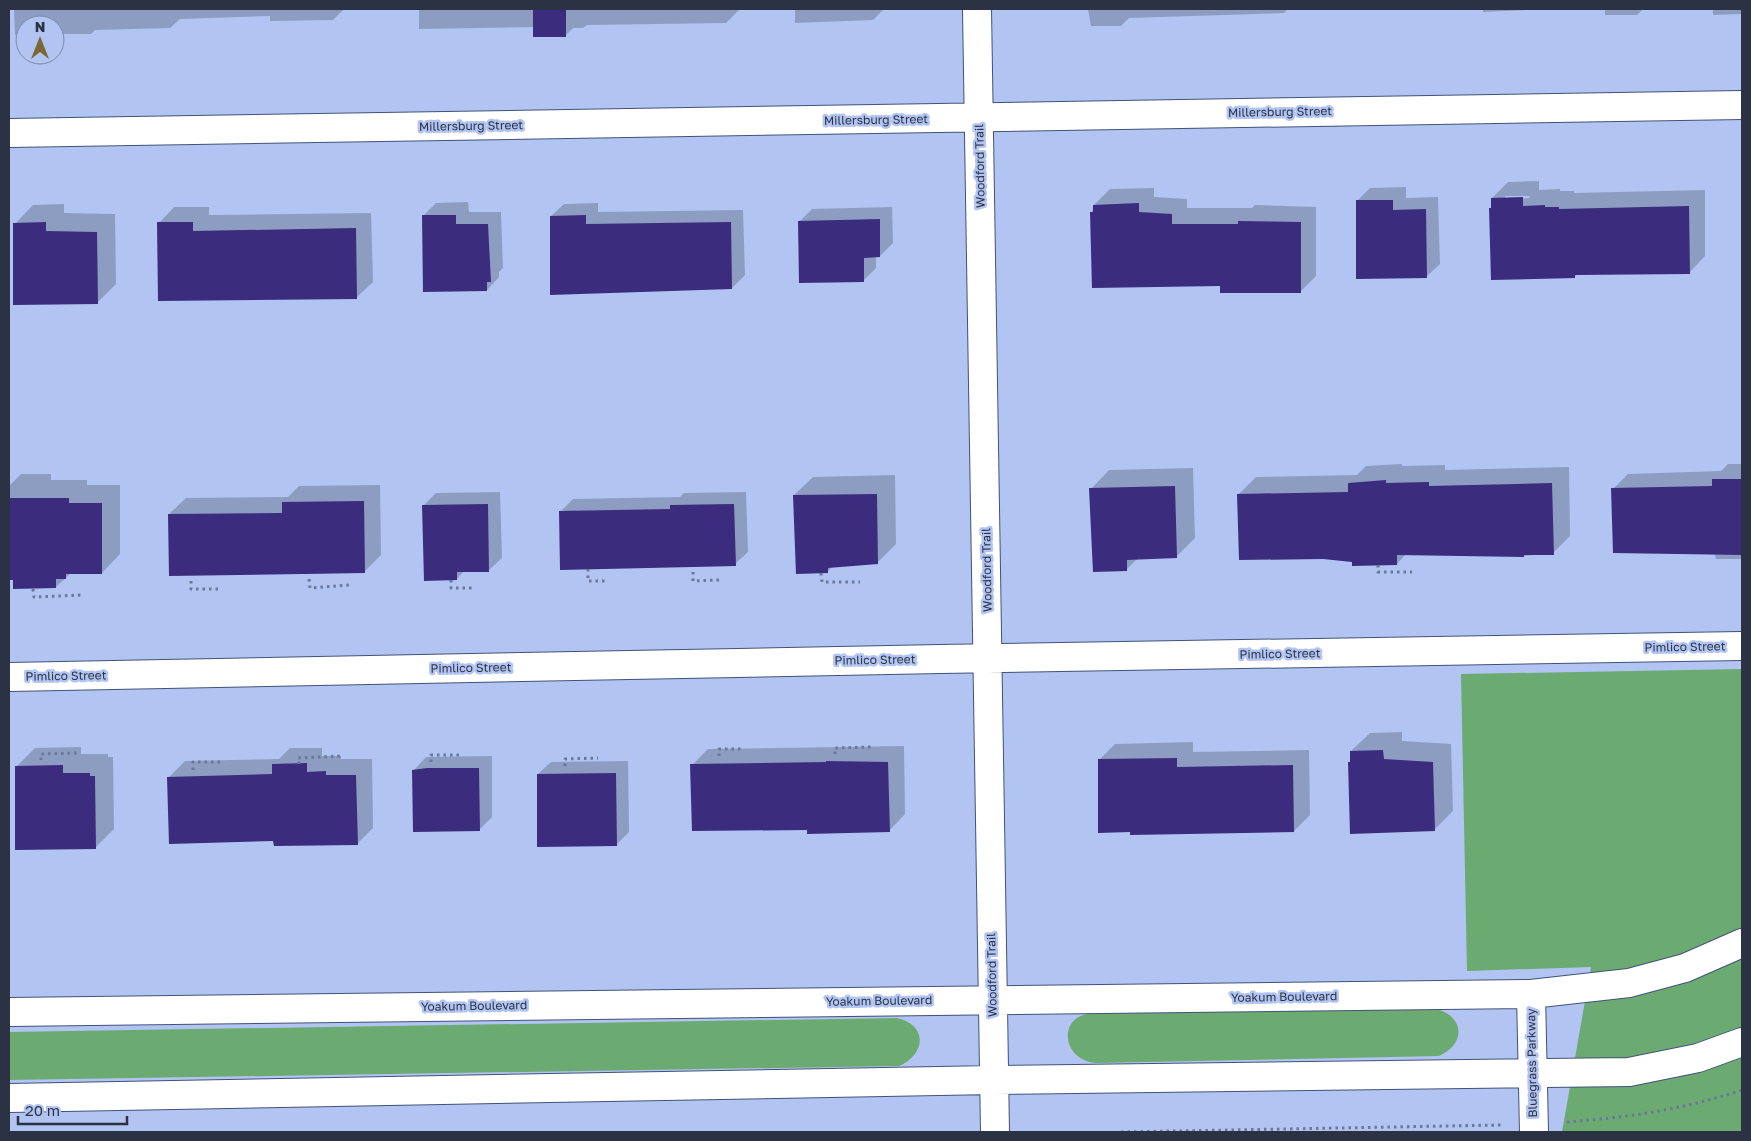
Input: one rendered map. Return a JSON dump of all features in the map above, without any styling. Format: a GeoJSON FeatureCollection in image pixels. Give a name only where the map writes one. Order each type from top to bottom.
{"type":"FeatureCollection","features":[{"type":"Feature","properties":{"kind":"street","name":"Woodford Trail"},"geometry":{"type":"LineString","coordinates":[[977,9],[989,658],[995,1132]]}},
{"type":"Feature","properties":{"kind":"street","name":"Millersburg Street"},"geometry":{"type":"LineString","coordinates":[[9,133],[1742,105]]}},
{"type":"Feature","properties":{"kind":"street","name":"Pimlico Street"},"geometry":{"type":"LineString","coordinates":[[9,677],[1742,646]]}},
{"type":"Feature","properties":{"kind":"street","name":"Yoakum Boulevard"},"geometry":{"type":"LineString","coordinates":[[9,1012],[1531,994],[1629,983],[1685,968],[1742,943]]}},
{"type":"Feature","properties":{"kind":"street","name":"Bluegrass Parkway"},"geometry":{"type":"LineString","coordinates":[[1531,994],[1534,1132]]}},
{"type":"Feature","properties":{"kind":"street"},"geometry":{"type":"LineString","coordinates":[[9,1098],[993,1080],[1629,1072],[1698,1058],[1742,1042]]}},
{"type":"Feature","properties":{"kind":"path"},"geometry":{"type":"LineString","coordinates":[[1378,565],[1378,572],[1412,572]]}},
{"type":"Feature","properties":{"kind":"path"},"geometry":{"type":"LineString","coordinates":[[588,569],[588,581],[608,581]]}},
{"type":"Feature","properties":{"kind":"path"},"geometry":{"type":"LineString","coordinates":[[693,572],[694,581],[719,580]]}},
{"type":"Feature","properties":{"kind":"path"},"geometry":{"type":"LineString","coordinates":[[822,573],[822,582],[860,582]]}},
{"type":"Feature","properties":{"kind":"path"},"geometry":{"type":"LineString","coordinates":[[309,579],[310,588],[349,586]]}},
{"type":"Feature","properties":{"kind":"path"},"geometry":{"type":"LineString","coordinates":[[451,580],[451,588],[472,588]]}},
{"type":"Feature","properties":{"kind":"path"},"geometry":{"type":"LineString","coordinates":[[191,581],[191,589],[218,589]]}},
{"type":"Feature","properties":{"kind":"path"},"geometry":{"type":"LineString","coordinates":[[33,588],[34,597],[82,595]]}},
{"type":"Feature","properties":{"kind":"path"},"geometry":{"type":"LineString","coordinates":[[835,754],[835,748],[872,747]]}},
{"type":"Feature","properties":{"kind":"path"},"geometry":{"type":"LineString","coordinates":[[719,756],[719,748],[742,748]]}},
{"type":"Feature","properties":{"kind":"path"},"geometry":{"type":"LineString","coordinates":[[41,760],[40,754],[77,753]]}},
{"type":"Feature","properties":{"kind":"path"},"geometry":{"type":"LineString","coordinates":[[432,762],[432,754],[462,754]]}},
{"type":"Feature","properties":{"kind":"path"},"geometry":{"type":"LineString","coordinates":[[299,764],[298,758],[340,756]]}},
{"type":"Feature","properties":{"kind":"path"},"geometry":{"type":"LineString","coordinates":[[565,766],[565,759],[598,758]]}},
{"type":"Feature","properties":{"kind":"path"},"geometry":{"type":"LineString","coordinates":[[193,770],[193,762],[220,762]]}},
{"type":"Feature","properties":{"kind":"path"},"geometry":{"type":"LineString","coordinates":[[1562,1123],[1650,1114],[1706,1102],[1742,1090]]}},
{"type":"Feature","properties":{"kind":"path"},"geometry":{"type":"LineString","coordinates":[[1121,1132],[1503,1125]]}},
{"type":"Feature","properties":{"kind":"green space"},"geometry":{"type":"Polygon","coordinates":[[[1742,669],[1742,1132],[1562,1132],[1591,967],[1467,971],[1461,674],[1742,669]]]}},
{"type":"Feature","properties":{"kind":"green space"},"geometry":{"type":"Polygon","coordinates":[[[1438,1009],[1447,1013],[1458,1026],[1456,1042],[1449,1050],[1439,1056],[1096,1063],[1076,1055],[1068,1039],[1068,1030],[1072,1023],[1078,1017],[1088,1014],[1438,1009]]]}},
{"type":"Feature","properties":{"kind":"green space"},"geometry":{"type":"Polygon","coordinates":[[[897,1018],[914,1027],[920,1040],[914,1054],[908,1061],[899,1066],[9,1080],[9,1032],[897,1018]]]}},
{"type":"Feature","properties":{"kind":"building"},"geometry":{"type":"Polygon","coordinates":[[[533,9],[566,9],[566,37],[533,37],[533,9]]]}},
{"type":"Feature","properties":{"kind":"building"},"geometry":{"type":"Polygon","coordinates":[[[1523,197],[1523,206],[1545,205],[1545,207],[1559,207],[1559,209],[1689,206],[1690,274],[1575,275],[1575,278],[1491,280],[1489,208],[1491,208],[1491,198],[1523,197]]]}},
{"type":"Feature","properties":{"kind":"building"},"geometry":{"type":"Polygon","coordinates":[[[1356,200],[1393,200],[1393,210],[1426,209],[1427,278],[1356,279],[1356,200]]]}},
{"type":"Feature","properties":{"kind":"building"},"geometry":{"type":"Polygon","coordinates":[[[1139,203],[1139,212],[1172,214],[1172,224],[1238,224],[1238,221],[1301,222],[1301,293],[1220,293],[1220,286],[1092,288],[1090,212],[1093,212],[1093,205],[1139,203]]]}},
{"type":"Feature","properties":{"kind":"building"},"geometry":{"type":"Polygon","coordinates":[[[422,215],[456,215],[456,224],[488,224],[491,282],[487,282],[487,291],[423,292],[422,215]]]}},
{"type":"Feature","properties":{"kind":"building"},"geometry":{"type":"Polygon","coordinates":[[[586,215],[586,224],[731,222],[732,289],[550,295],[550,216],[586,215]]]}},
{"type":"Feature","properties":{"kind":"building"},"geometry":{"type":"Polygon","coordinates":[[[880,219],[880,257],[864,258],[864,282],[799,283],[798,221],[880,219]]]}},
{"type":"Feature","properties":{"kind":"building"},"geometry":{"type":"Polygon","coordinates":[[[46,222],[46,231],[97,232],[98,304],[13,305],[13,223],[46,222]]]}},
{"type":"Feature","properties":{"kind":"building"},"geometry":{"type":"Polygon","coordinates":[[[157,222],[193,222],[193,231],[356,228],[357,299],[158,301],[157,222]]]}},
{"type":"Feature","properties":{"kind":"building"},"geometry":{"type":"Polygon","coordinates":[[[1712,479],[1742,479],[1742,555],[1613,553],[1611,488],[1712,486],[1712,479]]]}},
{"type":"Feature","properties":{"kind":"building"},"geometry":{"type":"Polygon","coordinates":[[[1386,480],[1386,483],[1429,482],[1429,486],[1552,483],[1554,555],[1524,555],[1524,557],[1397,555],[1397,565],[1352,566],[1352,562],[1323,559],[1239,560],[1237,494],[1348,492],[1348,483],[1386,480]]]}},
{"type":"Feature","properties":{"kind":"building"},"geometry":{"type":"Polygon","coordinates":[[[1175,486],[1177,558],[1127,560],[1127,571],[1093,572],[1089,488],[1175,486]]]}},
{"type":"Feature","properties":{"kind":"building"},"geometry":{"type":"Polygon","coordinates":[[[877,494],[878,564],[828,568],[828,573],[796,574],[793,495],[877,494]]]}},
{"type":"Feature","properties":{"kind":"building"},"geometry":{"type":"Polygon","coordinates":[[[9,498],[69,498],[69,503],[102,503],[102,574],[66,574],[66,579],[56,579],[56,588],[13,589],[13,580],[9,580],[9,498]]]}},
{"type":"Feature","properties":{"kind":"building"},"geometry":{"type":"Polygon","coordinates":[[[364,501],[365,573],[169,576],[168,514],[282,513],[282,502],[364,501]]]}},
{"type":"Feature","properties":{"kind":"building"},"geometry":{"type":"Polygon","coordinates":[[[488,504],[489,572],[457,572],[457,580],[424,581],[422,505],[488,504]]]}},
{"type":"Feature","properties":{"kind":"building"},"geometry":{"type":"Polygon","coordinates":[[[734,504],[736,566],[560,570],[559,511],[670,509],[670,505],[734,504]]]}},
{"type":"Feature","properties":{"kind":"building"},"geometry":{"type":"Polygon","coordinates":[[[1383,750],[1384,759],[1433,762],[1435,831],[1350,834],[1348,762],[1350,762],[1350,751],[1383,750]]]}},
{"type":"Feature","properties":{"kind":"building"},"geometry":{"type":"Polygon","coordinates":[[[1177,758],[1177,767],[1293,765],[1294,832],[1130,835],[1130,832],[1098,833],[1098,759],[1177,758]]]}},
{"type":"Feature","properties":{"kind":"building"},"geometry":{"type":"Polygon","coordinates":[[[826,761],[888,762],[890,832],[807,834],[807,830],[692,831],[690,764],[826,761]]]}},
{"type":"Feature","properties":{"kind":"building"},"geometry":{"type":"Polygon","coordinates":[[[307,763],[307,772],[326,771],[326,775],[356,775],[358,845],[274,846],[273,841],[169,844],[167,777],[272,774],[272,764],[307,763]]]}},
{"type":"Feature","properties":{"kind":"building"},"geometry":{"type":"Polygon","coordinates":[[[63,765],[63,773],[90,773],[90,776],[95,776],[96,849],[15,850],[15,766],[63,765]]]}},
{"type":"Feature","properties":{"kind":"building"},"geometry":{"type":"Polygon","coordinates":[[[427,768],[479,768],[480,831],[413,832],[412,770],[427,768]]]}},
{"type":"Feature","properties":{"kind":"building"},"geometry":{"type":"Polygon","coordinates":[[[616,773],[617,846],[537,847],[537,774],[616,773]]]}}]}
